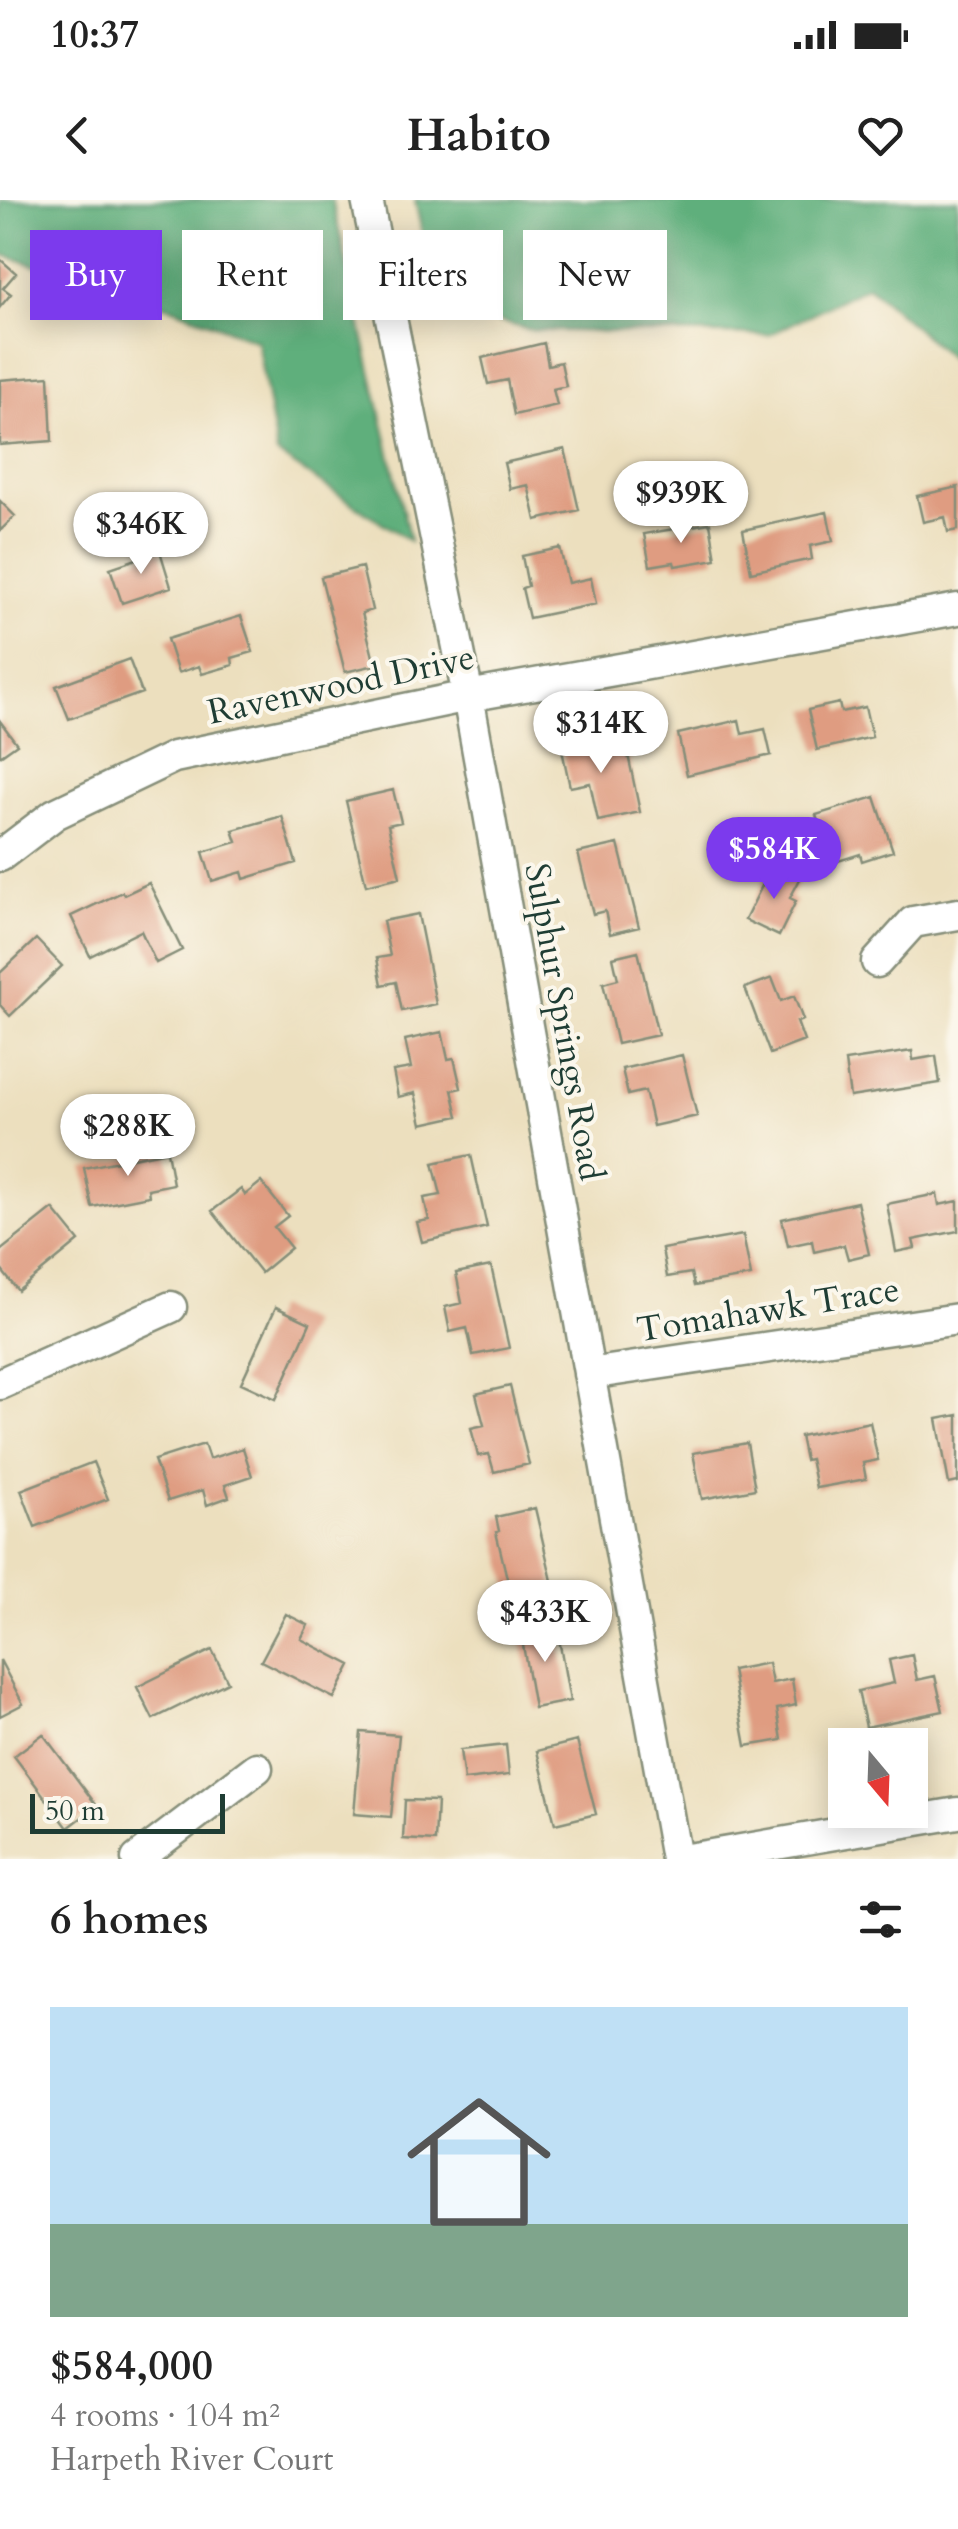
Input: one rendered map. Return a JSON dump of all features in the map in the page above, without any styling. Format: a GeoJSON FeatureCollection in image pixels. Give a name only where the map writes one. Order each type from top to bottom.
{"type":"FeatureCollection","features":[{"type":"Feature","properties":{"kind":"street","name":"Sulphur Springs Road"},"geometry":{"type":"LineString","coordinates":[[367,200],[468,696],[676,1859]]}},
{"type":"Feature","properties":{"kind":"street","name":"Ravenwood Drive"},"geometry":{"type":"LineString","coordinates":[[0,856],[56,814],[174,758],[468,696],[958,609]]}},
{"type":"Feature","properties":{"kind":"street"},"geometry":{"type":"LineString","coordinates":[[877,962],[913,922],[958,914]]}},
{"type":"Feature","properties":{"kind":"street"},"geometry":{"type":"LineString","coordinates":[[0,1384],[171,1307]]}},
{"type":"Feature","properties":{"kind":"street","name":"Tomahawk Trace"},"geometry":{"type":"LineString","coordinates":[[589,1374],[958,1319]]}},
{"type":"Feature","properties":{"kind":"street"},"geometry":{"type":"LineString","coordinates":[[137,1859],[258,1768]]}},
{"type":"Feature","properties":{"kind":"street"},"geometry":{"type":"LineString","coordinates":[[688,1859],[958,1813]]}},
{"type":"Feature","properties":{"kind":"green space"},"geometry":{"type":"Polygon","coordinates":[[[0,200],[332,200],[343,248],[343,320],[359,320],[410,541],[277,454],[257,341],[204,320],[323,320],[323,230],[182,230],[182,311],[162,304],[162,230],[30,230],[30,263],[0,254],[0,200]]]}},
{"type":"Feature","properties":{"kind":"green space"},"geometry":{"type":"Polygon","coordinates":[[[415,200],[958,200],[958,365],[868,286],[769,335],[532,330],[493,320],[503,320],[503,230],[421,230],[415,200]]]}},
{"type":"Feature","properties":{"kind":"building"},"geometry":{"type":"Polygon","coordinates":[[[0,259],[16,273],[3,288],[11,294],[0,307],[0,259]]]}},
{"type":"Feature","properties":{"kind":"building"},"geometry":{"type":"Polygon","coordinates":[[[544,343],[548,365],[561,362],[566,386],[553,389],[557,405],[514,415],[507,380],[488,384],[482,358],[544,343]]]}},
{"type":"Feature","properties":{"kind":"building"},"geometry":{"type":"Polygon","coordinates":[[[49,376],[52,441],[0,445],[0,380],[49,376]]]}},
{"type":"Feature","properties":{"kind":"building"},"geometry":{"type":"Polygon","coordinates":[[[565,449],[579,510],[536,520],[528,485],[510,489],[504,463],[565,449]]]}},
{"type":"Feature","properties":{"kind":"building"},"geometry":{"type":"Polygon","coordinates":[[[958,487],[958,530],[948,532],[945,517],[923,522],[917,496],[958,487]]]}},
{"type":"Feature","properties":{"kind":"building"},"geometry":{"type":"Polygon","coordinates":[[[0,501],[15,516],[0,531],[0,501]]]}},
{"type":"Feature","properties":{"kind":"building"},"geometry":{"type":"Polygon","coordinates":[[[827,512],[833,541],[810,546],[812,559],[751,572],[743,530],[827,512]]]}},
{"type":"Feature","properties":{"kind":"building"},"geometry":{"type":"Polygon","coordinates":[[[710,523],[716,559],[650,566],[644,534],[710,523]]]}},
{"type":"Feature","properties":{"kind":"building"},"geometry":{"type":"Polygon","coordinates":[[[560,548],[568,583],[591,578],[596,604],[529,618],[522,588],[528,586],[522,556],[560,548]]]}},
{"type":"Feature","properties":{"kind":"building"},"geometry":{"type":"Polygon","coordinates":[[[160,551],[171,587],[122,603],[110,568],[160,551]]]}},
{"type":"Feature","properties":{"kind":"building"},"geometry":{"type":"Polygon","coordinates":[[[362,567],[372,610],[362,613],[375,665],[345,672],[321,577],[362,567]]]}},
{"type":"Feature","properties":{"kind":"building"},"geometry":{"type":"Polygon","coordinates":[[[241,616],[253,652],[232,658],[233,665],[202,674],[199,666],[178,673],[167,639],[241,616]]]}},
{"type":"Feature","properties":{"kind":"building"},"geometry":{"type":"Polygon","coordinates":[[[129,659],[142,693],[69,719],[56,686],[129,659]]]}},
{"type":"Feature","properties":{"kind":"building"},"geometry":{"type":"Polygon","coordinates":[[[839,703],[841,712],[865,707],[872,737],[817,750],[808,710],[839,703]]]}},
{"type":"Feature","properties":{"kind":"building"},"geometry":{"type":"Polygon","coordinates":[[[739,720],[742,734],[765,729],[771,755],[687,775],[678,734],[739,720]]]}},
{"type":"Feature","properties":{"kind":"building"},"geometry":{"type":"Polygon","coordinates":[[[0,721],[17,744],[0,756],[0,721]]]}},
{"type":"Feature","properties":{"kind":"building"},"geometry":{"type":"Polygon","coordinates":[[[585,731],[590,752],[626,745],[640,812],[598,821],[590,783],[570,787],[559,736],[585,731]]]}},
{"type":"Feature","properties":{"kind":"building"},"geometry":{"type":"Polygon","coordinates":[[[393,790],[401,822],[388,825],[400,877],[366,885],[346,801],[393,790]]]}},
{"type":"Feature","properties":{"kind":"building"},"geometry":{"type":"Polygon","coordinates":[[[875,797],[893,851],[862,861],[860,854],[832,863],[816,815],[875,797]]]}},
{"type":"Feature","properties":{"kind":"building"},"geometry":{"type":"Polygon","coordinates":[[[282,816],[296,863],[244,879],[242,872],[212,881],[203,852],[237,842],[233,830],[282,816]]]}},
{"type":"Feature","properties":{"kind":"building"},"geometry":{"type":"Polygon","coordinates":[[[618,844],[639,927],[610,934],[605,911],[593,914],[578,853],[618,844]]]}},
{"type":"Feature","properties":{"kind":"building"},"geometry":{"type":"Polygon","coordinates":[[[772,866],[800,879],[790,898],[796,901],[779,936],[745,920],[772,866]]]}},
{"type":"Feature","properties":{"kind":"building"},"geometry":{"type":"Polygon","coordinates":[[[149,883],[182,950],[156,963],[141,931],[90,956],[71,916],[149,883]]]}},
{"type":"Feature","properties":{"kind":"building"},"geometry":{"type":"Polygon","coordinates":[[[418,914],[436,1004],[402,1011],[396,982],[382,985],[377,958],[390,956],[383,921],[418,914]]]}},
{"type":"Feature","properties":{"kind":"building"},"geometry":{"type":"Polygon","coordinates":[[[36,939],[62,966],[10,1016],[0,1005],[0,973],[36,939]]]}},
{"type":"Feature","properties":{"kind":"building"},"geometry":{"type":"Polygon","coordinates":[[[638,951],[658,1035],[617,1044],[603,983],[618,979],[613,957],[638,951]]]}},
{"type":"Feature","properties":{"kind":"building"},"geometry":{"type":"Polygon","coordinates":[[[772,978],[781,1001],[794,996],[803,1020],[797,1022],[804,1041],[770,1054],[745,988],[772,978]]]}},
{"type":"Feature","properties":{"kind":"building"},"geometry":{"type":"Polygon","coordinates":[[[442,1032],[448,1059],[454,1058],[461,1088],[452,1090],[458,1116],[422,1124],[415,1093],[398,1097],[393,1071],[411,1068],[405,1040],[442,1032]]]}},
{"type":"Feature","properties":{"kind":"building"},"geometry":{"type":"Polygon","coordinates":[[[912,1051],[913,1060],[936,1056],[940,1083],[850,1097],[845,1061],[912,1051]]]}},
{"type":"Feature","properties":{"kind":"building"},"geometry":{"type":"Polygon","coordinates":[[[682,1055],[697,1116],[653,1126],[645,1091],[628,1095],[622,1069],[682,1055]]]}},
{"type":"Feature","properties":{"kind":"building"},"geometry":{"type":"Polygon","coordinates":[[[167,1151],[173,1184],[148,1189],[149,1196],[92,1207],[84,1168],[167,1151]]]}},
{"type":"Feature","properties":{"kind":"building"},"geometry":{"type":"Polygon","coordinates":[[[471,1155],[487,1227],[422,1242],[417,1222],[429,1220],[424,1198],[441,1195],[433,1163],[471,1155]]]}},
{"type":"Feature","properties":{"kind":"building"},"geometry":{"type":"Polygon","coordinates":[[[261,1182],[288,1216],[274,1227],[291,1248],[261,1273],[212,1211],[241,1189],[245,1195],[261,1182]]]}},
{"type":"Feature","properties":{"kind":"building"},"geometry":{"type":"Polygon","coordinates":[[[937,1194],[939,1205],[958,1201],[958,1231],[913,1240],[915,1248],[896,1252],[887,1204],[937,1194]]]}},
{"type":"Feature","properties":{"kind":"building"},"geometry":{"type":"Polygon","coordinates":[[[857,1202],[869,1254],[848,1259],[844,1245],[814,1252],[812,1241],[788,1246],[782,1219],[857,1202]]]}},
{"type":"Feature","properties":{"kind":"building"},"geometry":{"type":"Polygon","coordinates":[[[53,1209],[79,1241],[18,1291],[0,1268],[0,1251],[53,1209]]]}},
{"type":"Feature","properties":{"kind":"building"},"geometry":{"type":"Polygon","coordinates":[[[743,1235],[751,1276],[694,1286],[691,1273],[667,1277],[662,1249],[743,1235]]]}},
{"type":"Feature","properties":{"kind":"building"},"geometry":{"type":"Polygon","coordinates":[[[491,1266],[509,1348],[473,1355],[467,1328],[450,1332],[445,1307],[462,1303],[456,1273],[491,1266]]]}},
{"type":"Feature","properties":{"kind":"building"},"geometry":{"type":"Polygon","coordinates":[[[276,1307],[310,1323],[276,1399],[241,1383],[276,1307]]]}},
{"type":"Feature","properties":{"kind":"building"},"geometry":{"type":"Polygon","coordinates":[[[510,1386],[529,1464],[494,1472],[489,1454],[478,1456],[471,1428],[484,1425],[476,1394],[510,1386]]]}},
{"type":"Feature","properties":{"kind":"building"},"geometry":{"type":"Polygon","coordinates":[[[958,1415],[958,1482],[949,1484],[937,1419],[958,1415]]]}},
{"type":"Feature","properties":{"kind":"building"},"geometry":{"type":"Polygon","coordinates":[[[870,1422],[878,1460],[863,1463],[866,1479],[816,1488],[800,1436],[870,1422]]]}},
{"type":"Feature","properties":{"kind":"building"},"geometry":{"type":"Polygon","coordinates":[[[747,1443],[755,1489],[702,1499],[693,1453],[747,1443]]]}},
{"type":"Feature","properties":{"kind":"building"},"geometry":{"type":"Polygon","coordinates":[[[204,1444],[209,1459],[243,1448],[252,1476],[225,1485],[229,1497],[207,1505],[203,1490],[168,1501],[154,1460],[204,1444]]]}},
{"type":"Feature","properties":{"kind":"building"},"geometry":{"type":"Polygon","coordinates":[[[93,1462],[108,1499],[35,1527],[21,1490],[93,1462]]]}},
{"type":"Feature","properties":{"kind":"building"},"geometry":{"type":"Polygon","coordinates":[[[535,1508],[553,1585],[511,1595],[496,1517],[535,1508]]]}},
{"type":"Feature","properties":{"kind":"building"},"geometry":{"type":"Polygon","coordinates":[[[286,1614],[308,1625],[301,1639],[351,1665],[334,1698],[261,1661],[286,1614]]]}},
{"type":"Feature","properties":{"kind":"building"},"geometry":{"type":"Polygon","coordinates":[[[556,1622],[570,1701],[534,1708],[520,1628],[556,1622]]]}},
{"type":"Feature","properties":{"kind":"building"},"geometry":{"type":"Polygon","coordinates":[[[212,1650],[228,1682],[153,1719],[137,1687],[212,1650]]]}},
{"type":"Feature","properties":{"kind":"building"},"geometry":{"type":"Polygon","coordinates":[[[912,1655],[917,1680],[935,1676],[943,1711],[866,1727],[858,1691],[894,1683],[889,1660],[912,1655]]]}},
{"type":"Feature","properties":{"kind":"building"},"geometry":{"type":"Polygon","coordinates":[[[0,1660],[23,1704],[0,1716],[0,1660]]]}},
{"type":"Feature","properties":{"kind":"building"},"geometry":{"type":"Polygon","coordinates":[[[768,1663],[772,1683],[792,1679],[796,1705],[777,1709],[782,1740],[746,1746],[732,1670],[768,1663]]]}},
{"type":"Feature","properties":{"kind":"building"},"geometry":{"type":"Polygon","coordinates":[[[361,1732],[399,1735],[391,1817],[354,1814],[361,1732]]]}},
{"type":"Feature","properties":{"kind":"building"},"geometry":{"type":"Polygon","coordinates":[[[43,1734],[97,1806],[68,1828],[14,1756],[43,1734]]]}},
{"type":"Feature","properties":{"kind":"building"},"geometry":{"type":"Polygon","coordinates":[[[577,1741],[596,1814],[555,1824],[537,1751],[577,1741]]]}},
{"type":"Feature","properties":{"kind":"building"},"geometry":{"type":"Polygon","coordinates":[[[506,1745],[509,1775],[464,1780],[460,1750],[506,1745]]]}},
{"type":"Feature","properties":{"kind":"building"},"geometry":{"type":"Polygon","coordinates":[[[405,1800],[437,1801],[435,1841],[403,1839],[405,1800]]]}}]}
